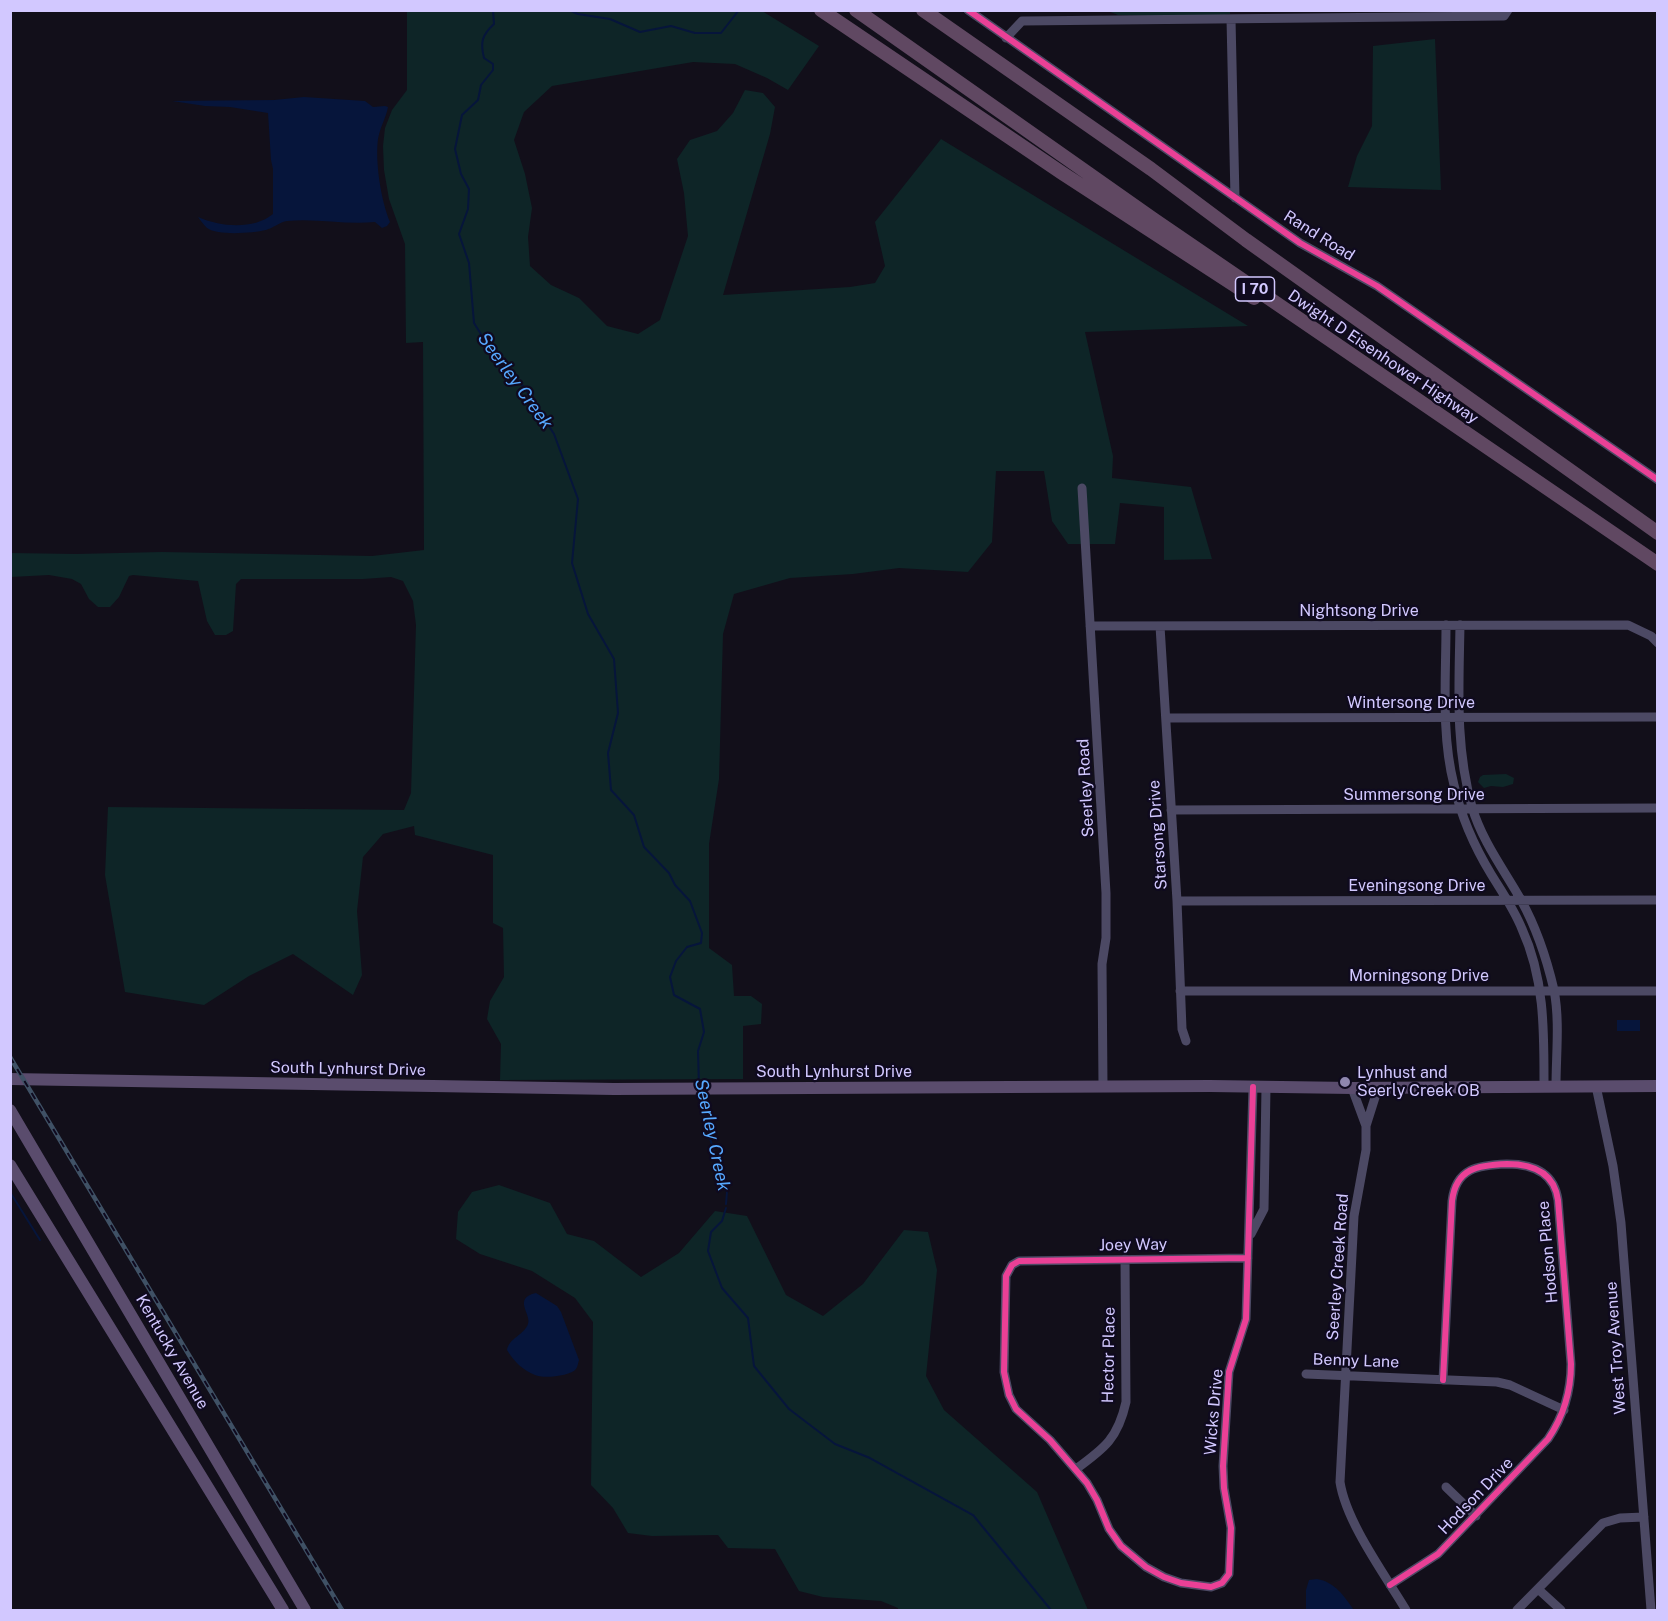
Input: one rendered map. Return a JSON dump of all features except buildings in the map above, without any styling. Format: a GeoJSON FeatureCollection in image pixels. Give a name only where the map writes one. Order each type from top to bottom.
{"type":"FeatureCollection","features":[{"type":"Feature","properties":{"kind":"highway"},"geometry":{"type":"LineString","coordinates":[[821,10],[1231,285],[1364,364]]}},
{"type":"Feature","properties":{"kind":"highway","name":"Dwight D Eisenhower Highway"},"geometry":{"type":"LineString","coordinates":[[856,10],[1364,364],[1658,564]]}},
{"type":"Feature","properties":{"kind":"highway","name":"Dwight D Eisenhower Highway"},"geometry":{"type":"LineString","coordinates":[[923,10],[1151,168],[1246,240],[1658,533]]}},
{"type":"Feature","properties":{"kind":"highway"},"geometry":{"type":"LineString","coordinates":[[936,10],[1000,63]]}},
{"type":"Feature","properties":{"kind":"main road","name":"South Lynhurst Drive"},"geometry":{"type":"LineString","coordinates":[[10,1079],[396,1087],[689,1089],[1658,1086]]}},
{"type":"Feature","properties":{"kind":"main road","name":"Kentucky Avenue"},"geometry":{"type":"LineString","coordinates":[[10,1110],[305,1611]]}},
{"type":"Feature","properties":{"kind":"main road"},"geometry":{"type":"LineString","coordinates":[[10,1122],[22,1129]]}},
{"type":"Feature","properties":{"kind":"main road"},"geometry":{"type":"LineString","coordinates":[[10,1165],[283,1611]]}},
{"type":"Feature","properties":{"kind":"street","name":"Rand Road"},"geometry":{"type":"LineString","coordinates":[[968,10],[1235,198],[1320,255],[1377,286],[1658,480]]}},
{"type":"Feature","properties":{"kind":"street"},"geometry":{"type":"LineString","coordinates":[[1006,38],[1022,21],[1506,13]]}},
{"type":"Feature","properties":{"kind":"street"},"geometry":{"type":"LineString","coordinates":[[1231,19],[1235,198]]}},
{"type":"Feature","properties":{"kind":"street","name":"Seerley Road"},"geometry":{"type":"LineString","coordinates":[[1082,488],[1106,893],[1106,938],[1102,964],[1103,1086]]}},
{"type":"Feature","properties":{"kind":"street"},"geometry":{"type":"LineString","coordinates":[[1446,625],[1446,718],[1454,784],[1473,842],[1509,901],[1535,963],[1550,1086]]}},
{"type":"Feature","properties":{"kind":"street"},"geometry":{"type":"LineString","coordinates":[[1460,625],[1458,718],[1463,771],[1473,810],[1491,849],[1522,901],[1539,940],[1554,992],[1556,1022],[1550,1086]]}},
{"type":"Feature","properties":{"kind":"street","name":"Nightsong Drive"},"geometry":{"type":"LineString","coordinates":[[1090,626],[1628,625],[1651,636],[1658,643]]}},
{"type":"Feature","properties":{"kind":"street","name":"Starsong Drive"},"geometry":{"type":"LineString","coordinates":[[1160,626],[1177,901],[1182,1029],[1186,1041]]}},
{"type":"Feature","properties":{"kind":"street","name":"Wintersong Drive"},"geometry":{"type":"LineString","coordinates":[[1166,718],[1658,717]]}},
{"type":"Feature","properties":{"kind":"street","name":"Summersong Drive"},"geometry":{"type":"LineString","coordinates":[[1171,810],[1658,808]]}},
{"type":"Feature","properties":{"kind":"street","name":"Eveningsong Drive"},"geometry":{"type":"LineString","coordinates":[[1177,901],[1658,900]]}},
{"type":"Feature","properties":{"kind":"street","name":"Morningsong Drive"},"geometry":{"type":"LineString","coordinates":[[1180,991],[1658,991]]}},
{"type":"Feature","properties":{"kind":"street","name":"Wicks Drive"},"geometry":{"type":"LineString","coordinates":[[1076,1469],[1097,1500],[1109,1529],[1121,1546],[1146,1567],[1181,1583],[1211,1587],[1222,1583],[1228,1574],[1231,1528],[1224,1488],[1223,1466],[1229,1372],[1246,1319],[1253,1086]]}},
{"type":"Feature","properties":{"kind":"street","name":"Wicks Drive"},"geometry":{"type":"LineString","coordinates":[[1249,1236],[1264,1209],[1266,1086]]}},
{"type":"Feature","properties":{"kind":"street","name":"West Troy Avenue"},"geometry":{"type":"LineString","coordinates":[[1596,1086],[1613,1166],[1620,1219],[1651,1611]]}},
{"type":"Feature","properties":{"kind":"street","name":"Seerley Creek Road"},"geometry":{"type":"LineString","coordinates":[[1352,1088],[1366,1126]]}},
{"type":"Feature","properties":{"kind":"street","name":"Seerley Creek Road"},"geometry":{"type":"LineString","coordinates":[[1378,1088],[1366,1126],[1366,1150],[1354,1216],[1340,1478],[1342,1496],[1349,1515],[1406,1611]]}},
{"type":"Feature","properties":{"kind":"street","name":"Hodson Place"},"geometry":{"type":"LineString","coordinates":[[1443,1380],[1452,1201],[1455,1187],[1467,1173],[1479,1166],[1529,1166],[1540,1170],[1551,1180],[1558,1196],[1571,1364],[1570,1388],[1564,1410]]}},
{"type":"Feature","properties":{"kind":"street","name":"Hector Place"},"geometry":{"type":"LineString","coordinates":[[1076,1469],[1111,1440],[1122,1421],[1126,1402],[1125,1258]]}},
{"type":"Feature","properties":{"kind":"street","name":"Joey Way"},"geometry":{"type":"LineString","coordinates":[[1076,1469],[1050,1440],[1016,1409],[1009,1395],[1004,1372],[1004,1298],[1006,1276],[1012,1265],[1019,1261],[1248,1258]]}},
{"type":"Feature","properties":{"kind":"street","name":"Benny Lane"},"geometry":{"type":"LineString","coordinates":[[1306,1374],[1506,1384],[1564,1410]]}},
{"type":"Feature","properties":{"kind":"street","name":"Hodson Drive"},"geometry":{"type":"LineString","coordinates":[[1390,1584],[1434,1557],[1476,1516],[1548,1439],[1564,1410]]}},
{"type":"Feature","properties":{"kind":"street"},"geometry":{"type":"LineString","coordinates":[[1446,1487],[1476,1516]]}},
{"type":"Feature","properties":{"kind":"street"},"geometry":{"type":"LineString","coordinates":[[1517,1611],[1603,1523],[1620,1518],[1644,1517]]}},
{"type":"Feature","properties":{"kind":"street"},"geometry":{"type":"LineString","coordinates":[[1538,1589],[1561,1611]]}},
{"type":"Feature","properties":{"kind":"green space"},"geometry":{"type":"Polygon","coordinates":[[[1230,10],[1230,14],[1215,17],[1118,15],[1108,11],[1230,10]]]}},
{"type":"Feature","properties":{"kind":"green space"},"geometry":{"type":"Polygon","coordinates":[[[407,11],[762,11],[819,46],[788,90],[735,64],[693,62],[552,86],[524,112],[514,140],[525,174],[532,208],[528,237],[530,266],[551,285],[579,298],[607,326],[638,334],[660,320],[688,236],[684,193],[677,159],[690,140],[717,131],[733,113],[745,90],[763,93],[775,107],[770,134],[723,295],[850,287],[875,283],[885,266],[875,222],[941,139],[1248,326],[1085,332],[1113,456],[1112,478],[1191,487],[1212,559],[1164,560],[1164,507],[1120,503],[1115,544],[1068,544],[1052,521],[1044,471],[996,471],[992,542],[968,572],[899,568],[790,578],[734,594],[723,634],[719,779],[709,844],[709,948],[732,965],[734,996],[751,996],[762,1004],[761,1024],[743,1026],[743,1079],[500,1080],[501,1044],[487,1019],[490,1001],[504,977],[503,928],[493,923],[493,855],[415,835],[414,826],[383,834],[363,857],[357,911],[362,975],[353,995],[293,954],[249,976],[204,1005],[125,992],[105,875],[108,807],[404,810],[411,793],[416,625],[413,601],[403,581],[391,577],[241,579],[236,584],[233,631],[226,635],[215,635],[207,621],[198,581],[129,576],[119,597],[110,607],[98,607],[89,599],[81,584],[72,579],[49,575],[11,577],[10,553],[162,552],[372,556],[424,550],[423,342],[406,343],[405,244],[389,199],[383,146],[385,128],[392,110],[407,90],[407,11]]]}},
{"type":"Feature","properties":{"kind":"green space"},"geometry":{"type":"Polygon","coordinates":[[[1435,39],[1441,190],[1348,187],[1357,156],[1372,126],[1373,46],[1435,39]]]}},
{"type":"Feature","properties":{"kind":"green space"},"geometry":{"type":"Polygon","coordinates":[[[1506,774],[1514,778],[1513,784],[1484,788],[1478,782],[1483,775],[1506,774]]]}},
{"type":"Feature","properties":{"kind":"green space"},"geometry":{"type":"Polygon","coordinates":[[[499,1185],[550,1203],[567,1234],[594,1241],[641,1277],[679,1253],[715,1211],[747,1216],[786,1295],[823,1316],[863,1284],[904,1230],[928,1232],[937,1270],[926,1376],[944,1410],[1037,1492],[1088,1610],[898,1610],[881,1601],[823,1597],[799,1591],[775,1549],[728,1548],[718,1535],[652,1536],[628,1533],[613,1508],[591,1485],[593,1322],[575,1298],[532,1271],[480,1254],[456,1239],[458,1212],[472,1192],[499,1185]]]}},
{"type":"Feature","properties":{"kind":"water"},"geometry":{"type":"Polygon","coordinates":[[[304,97],[365,101],[373,107],[388,107],[378,139],[377,159],[381,192],[390,222],[382,228],[375,222],[287,221],[266,230],[236,233],[212,231],[207,228],[198,217],[227,225],[247,225],[273,214],[273,169],[268,113],[172,101],[274,100],[304,97]]]}},
{"type":"Feature","properties":{"kind":"water"},"geometry":{"type":"Polygon","coordinates":[[[1617,1020],[1640,1020],[1640,1031],[1617,1031],[1617,1020]]]}},
{"type":"Feature","properties":{"kind":"water"},"geometry":{"type":"Polygon","coordinates":[[[536,1293],[557,1306],[561,1312],[579,1360],[576,1369],[569,1373],[550,1377],[535,1375],[519,1365],[507,1350],[511,1342],[528,1324],[529,1320],[524,1307],[525,1299],[536,1293]]]}},
{"type":"Feature","properties":{"kind":"water"},"geometry":{"type":"Polygon","coordinates":[[[1317,1579],[1334,1586],[1354,1610],[1306,1610],[1306,1590],[1309,1580],[1317,1579]]]}},
{"type":"Feature","properties":{"kind":"waterway","name":"Seerley Creek"},"geometry":{"type":"LineString","coordinates":[[493,10],[494,24],[485,35],[482,47],[484,58],[493,64],[493,70],[481,85],[478,100],[462,115],[455,149],[461,174],[469,189],[468,209],[459,234],[469,263],[474,323],[497,360],[524,387],[554,434],[578,499],[572,563],[588,614],[614,659],[618,713],[608,753],[611,790],[634,815],[644,847],[669,873],[675,885],[690,901],[702,933],[701,943],[687,947],[676,961],[670,977],[674,995],[700,1009],[704,1032],[698,1051],[699,1086]]}},
{"type":"Feature","properties":{"kind":"waterway"},"geometry":{"type":"LineString","coordinates":[[569,10],[578,14],[610,19],[640,32],[671,26],[695,33],[721,33],[739,10]]}},
{"type":"Feature","properties":{"kind":"waterway","name":"Seerley Creek"},"geometry":{"type":"LineString","coordinates":[[700,1094],[708,1132],[727,1192],[726,1204]]}},
{"type":"Feature","properties":{"kind":"waterway"},"geometry":{"type":"LineString","coordinates":[[10,1192],[40,1240]]}},
{"type":"Feature","properties":{"kind":"waterway","name":"Seerley Creek"},"geometry":{"type":"LineString","coordinates":[[726,1208],[722,1221],[711,1232],[708,1251],[722,1288],[748,1318],[754,1366],[789,1409],[835,1444],[870,1458],[973,1515],[1051,1610]]}},
{"type":"Feature","properties":{"kind":"railway"},"geometry":{"type":"LineString","coordinates":[[10,1057],[342,1610]]}},
{"type":"Feature","properties":{"kind":"cycle path"},"geometry":{"type":"LineString","coordinates":[[968,10],[1300,243],[1377,286],[1658,480]]}},
{"type":"Feature","properties":{"kind":"cycle path"},"geometry":{"type":"LineString","coordinates":[[1248,1258],[1019,1261],[1012,1265],[1006,1276],[1004,1372],[1009,1395],[1016,1409],[1050,1440],[1087,1483],[1109,1529],[1121,1546],[1146,1567],[1181,1583],[1211,1587],[1222,1583],[1229,1574],[1231,1528],[1224,1488],[1223,1466],[1229,1372],[1246,1319],[1253,1087]]}},
{"type":"Feature","properties":{"kind":"cycle path"},"geometry":{"type":"LineString","coordinates":[[1390,1585],[1438,1554],[1548,1439],[1565,1404],[1570,1384],[1571,1364],[1558,1200],[1556,1190],[1547,1176],[1533,1168],[1516,1164],[1478,1167],[1464,1175],[1454,1190],[1443,1380]]}},
{"type":"Feature","properties":{"kind":"place","name":"Lynhust and Seerly Creek OB"},"geometry":{"type":"Point","coordinates":[1345,1082]}}]}
